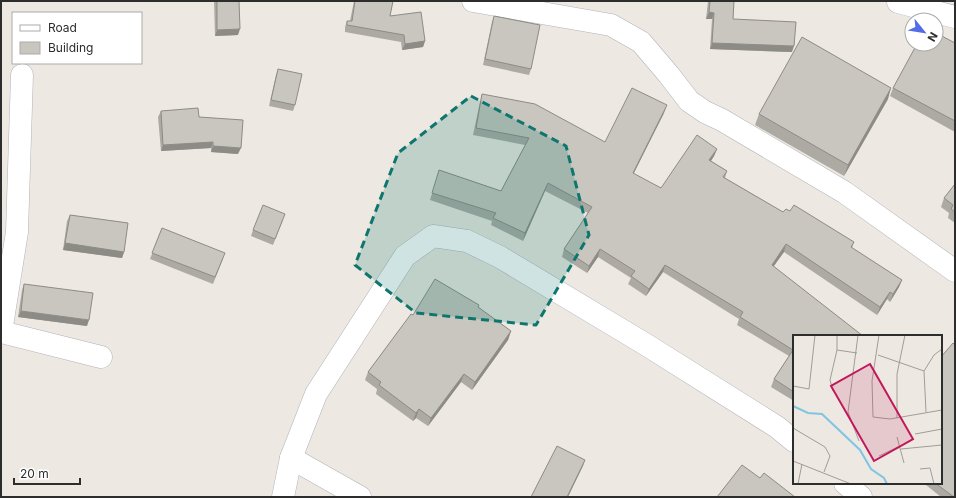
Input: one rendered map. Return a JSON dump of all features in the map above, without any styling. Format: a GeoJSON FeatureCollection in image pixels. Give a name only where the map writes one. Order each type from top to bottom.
{"type":"FeatureCollection","features":[{"type":"Feature","properties":{"kind":"street"},"geometry":{"type":"LineString","coordinates":[[473,1],[611,26],[641,42],[689,101],[705,112],[722,120],[844,192],[955,271]]}},
{"type":"Feature","properties":{"kind":"street"},"geometry":{"type":"LineString","coordinates":[[898,2],[955,17]]}},
{"type":"Feature","properties":{"kind":"street"},"geometry":{"type":"LineString","coordinates":[[22,75],[16,232],[1,332],[101,357]]}},
{"type":"Feature","properties":{"kind":"street"},"geometry":{"type":"LineString","coordinates":[[283,497],[291,458],[316,394],[405,256],[434,236],[467,242],[500,257],[645,344],[777,427],[793,440]]}},
{"type":"Feature","properties":{"kind":"street"},"geometry":{"type":"LineString","coordinates":[[291,458],[360,497]]}},
{"type":"Feature","properties":{"kind":"street"},"geometry":{"type":"LineString","coordinates":[[846,484],[861,497]]}},
{"type":"Feature","properties":{"kind":"highlighted area"},"geometry":{"type":"Polygon","coordinates":[[[471,96],[566,146],[589,235],[536,325],[416,313],[355,265],[398,153],[471,96]]]}},
{"type":"Feature","properties":{"kind":"building"},"geometry":{"type":"Polygon","coordinates":[[[217,1],[239,1],[240,29],[217,30],[217,1]]]}},
{"type":"Feature","properties":{"kind":"building"},"geometry":{"type":"Polygon","coordinates":[[[355,1],[393,1],[390,16],[421,12],[425,41],[405,44],[404,35],[347,25],[347,21],[352,21],[355,1]]]}},
{"type":"Feature","properties":{"kind":"building"},"geometry":{"type":"Polygon","coordinates":[[[710,1],[734,1],[733,19],[796,22],[794,46],[712,43],[714,13],[709,12],[710,1]]]}},
{"type":"Feature","properties":{"kind":"building"},"geometry":{"type":"Polygon","coordinates":[[[494,16],[540,25],[531,69],[485,59],[494,16]]]}},
{"type":"Feature","properties":{"kind":"building"},"geometry":{"type":"Polygon","coordinates":[[[802,37],[891,88],[848,165],[759,114],[802,37]]]}},
{"type":"Feature","properties":{"kind":"building"},"geometry":{"type":"Polygon","coordinates":[[[944,37],[955,43],[955,121],[893,88],[913,52],[944,52],[944,37]]]}},
{"type":"Feature","properties":{"kind":"building"},"geometry":{"type":"Polygon","coordinates":[[[278,69],[302,74],[295,105],[271,100],[278,69]]]}},
{"type":"Feature","properties":{"kind":"building"},"geometry":{"type":"Polygon","coordinates":[[[632,88],[667,105],[633,173],[661,188],[697,135],[717,149],[709,160],[727,171],[723,177],[783,212],[786,209],[790,211],[794,205],[854,242],[851,247],[902,280],[893,294],[890,292],[880,307],[786,244],[772,265],[862,335],[793,335],[793,350],[740,317],[743,312],[665,265],[649,289],[631,276],[635,271],[600,249],[589,266],[564,249],[592,207],[548,183],[525,233],[493,218],[496,213],[432,193],[439,170],[501,191],[529,138],[476,128],[482,94],[535,104],[605,142],[632,88]]]}},
{"type":"Feature","properties":{"kind":"building"},"geometry":{"type":"Polygon","coordinates":[[[198,108],[199,117],[243,120],[241,148],[213,146],[213,142],[163,145],[161,111],[198,108]]]}},
{"type":"Feature","properties":{"kind":"building"},"geometry":{"type":"Polygon","coordinates":[[[955,184],[955,212],[951,209],[953,205],[944,198],[955,184]]]}},
{"type":"Feature","properties":{"kind":"building"},"geometry":{"type":"Polygon","coordinates":[[[263,205],[285,214],[275,239],[253,230],[263,205]]]}},
{"type":"Feature","properties":{"kind":"building"},"geometry":{"type":"Polygon","coordinates":[[[70,215],[128,223],[124,252],[65,243],[70,215]]]}},
{"type":"Feature","properties":{"kind":"building"},"geometry":{"type":"Polygon","coordinates":[[[162,228],[225,253],[215,277],[152,253],[162,228]]]}},
{"type":"Feature","properties":{"kind":"building"},"geometry":{"type":"Polygon","coordinates":[[[435,279],[479,305],[478,307],[511,331],[475,382],[464,374],[431,418],[419,409],[416,413],[379,385],[381,382],[368,372],[411,314],[413,315],[435,279]]]}},
{"type":"Feature","properties":{"kind":"building"},"geometry":{"type":"Polygon","coordinates":[[[24,284],[93,293],[89,320],[21,311],[24,284]]]}},
{"type":"Feature","properties":{"kind":"building"},"geometry":{"type":"Polygon","coordinates":[[[953,343],[955,345],[955,497],[936,484],[942,484],[942,356],[953,343]]]}},
{"type":"Feature","properties":{"kind":"building"},"geometry":{"type":"Polygon","coordinates":[[[793,350],[793,391],[774,379],[793,350]]]}},
{"type":"Feature","properties":{"kind":"building"},"geometry":{"type":"Polygon","coordinates":[[[557,446],[585,460],[567,497],[531,497],[557,446]]]}},
{"type":"Feature","properties":{"kind":"building"},"geometry":{"type":"Polygon","coordinates":[[[742,465],[760,478],[764,473],[795,497],[717,497],[742,465]]]}}]}
